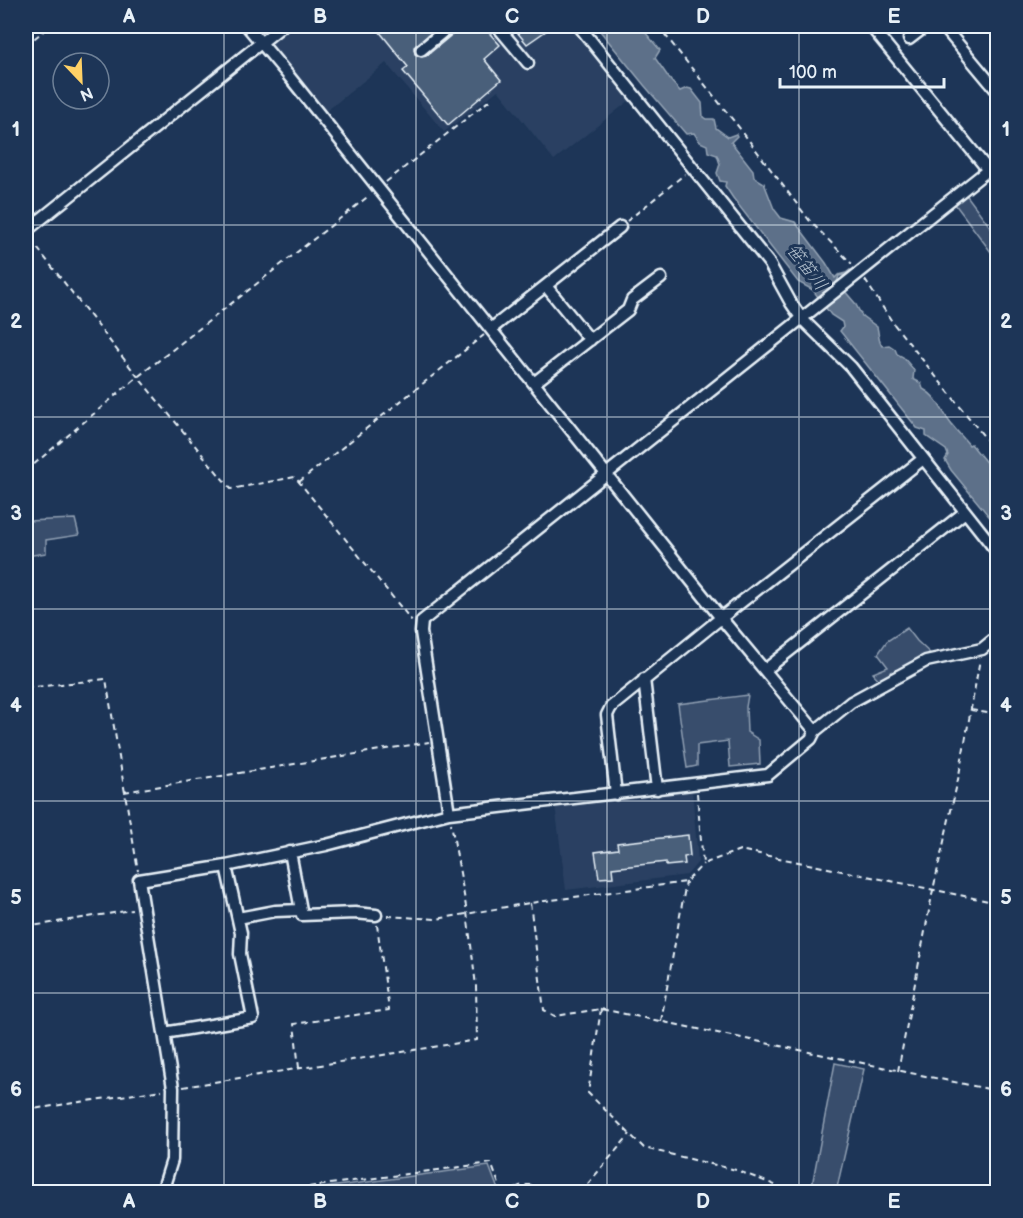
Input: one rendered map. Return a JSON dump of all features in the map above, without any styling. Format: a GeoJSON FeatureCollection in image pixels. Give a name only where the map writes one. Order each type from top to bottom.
{"type":"FeatureCollection","features":[{"type":"Feature","properties":{"kind":"street"},"geometry":{"type":"LineString","coordinates":[[247,26],[721,618],[815,731]]}},
{"type":"Feature","properties":{"kind":"street"},"geometry":{"type":"LineString","coordinates":[[26,232],[282,26]]}},
{"type":"Feature","properties":{"kind":"street"},"geometry":{"type":"LineString","coordinates":[[421,50],[450,26]]}},
{"type":"Feature","properties":{"kind":"street"},"geometry":{"type":"LineString","coordinates":[[497,26],[528,63]]}},
{"type":"Feature","properties":{"kind":"street"},"geometry":{"type":"LineString","coordinates":[[579,26],[769,263],[791,303],[850,368],[998,553]]}},
{"type":"Feature","properties":{"kind":"street"},"geometry":{"type":"LineString","coordinates":[[909,39],[926,26]]}},
{"type":"Feature","properties":{"kind":"street"},"geometry":{"type":"LineString","coordinates":[[943,26],[998,92]]}},
{"type":"Feature","properties":{"kind":"street"},"geometry":{"type":"LineString","coordinates":[[873,28],[988,170]]}},
{"type":"Feature","properties":{"kind":"street"},"geometry":{"type":"LineString","coordinates":[[449,813],[421,632],[422,621],[998,162]]}},
{"type":"Feature","properties":{"kind":"street"},"geometry":{"type":"LineString","coordinates":[[491,329],[620,227]]}},
{"type":"Feature","properties":{"kind":"street"},"geometry":{"type":"LineString","coordinates":[[534,383],[628,309],[632,300],[661,278]]}},
{"type":"Feature","properties":{"kind":"street"},"geometry":{"type":"LineString","coordinates":[[546,286],[590,340]]}},
{"type":"Feature","properties":{"kind":"street"},"geometry":{"type":"LineString","coordinates":[[616,794],[607,715],[611,707],[923,459]]}},
{"type":"Feature","properties":{"kind":"street"},"geometry":{"type":"LineString","coordinates":[[765,670],[965,512]]}},
{"type":"Feature","properties":{"kind":"street"},"geometry":{"type":"LineString","coordinates":[[162,1192],[172,1160],[173,1088],[139,880],[226,866],[326,845],[449,813],[768,775],[811,739],[815,731],[851,702],[926,661],[982,649],[998,636]]}},
{"type":"Feature","properties":{"kind":"street"},"geometry":{"type":"LineString","coordinates":[[644,679],[657,789]]}},
{"type":"Feature","properties":{"kind":"street"},"geometry":{"type":"LineString","coordinates":[[290,852],[302,915],[355,913],[376,915]]}},
{"type":"Feature","properties":{"kind":"street"},"geometry":{"type":"LineString","coordinates":[[164,1033],[253,1018],[240,954],[241,933],[226,866]]}},
{"type":"Feature","properties":{"kind":"street"},"geometry":{"type":"LineString","coordinates":[[238,918],[275,911],[300,910]]}},
{"type":"Feature","properties":{"kind":"path"},"geometry":{"type":"LineString","coordinates":[[26,45],[50,26]]}},
{"type":"Feature","properties":{"kind":"path"},"geometry":{"type":"LineString","coordinates":[[658,26],[809,220],[859,273],[893,323],[998,454]]}},
{"type":"Feature","properties":{"kind":"path"},"geometry":{"type":"LineString","coordinates":[[26,471],[138,377],[491,99]]}},
{"type":"Feature","properties":{"kind":"path"},"geometry":{"type":"LineString","coordinates":[[620,227],[692,168]]}},
{"type":"Feature","properties":{"kind":"path"},"geometry":{"type":"LineString","coordinates":[[26,232],[138,377],[231,489],[295,477],[421,632]]}},
{"type":"Feature","properties":{"kind":"path"},"geometry":{"type":"LineString","coordinates":[[299,482],[491,329]]}},
{"type":"Feature","properties":{"kind":"path"},"geometry":{"type":"LineString","coordinates":[[898,1071],[933,890],[960,775],[982,649]]}},
{"type":"Feature","properties":{"kind":"path"},"geometry":{"type":"LineString","coordinates":[[26,688],[106,679],[139,880]]}},
{"type":"Feature","properties":{"kind":"path"},"geometry":{"type":"LineString","coordinates":[[971,710],[998,715]]}},
{"type":"Feature","properties":{"kind":"path"},"geometry":{"type":"LineString","coordinates":[[124,792],[438,740]]}},
{"type":"Feature","properties":{"kind":"path"},"geometry":{"type":"LineString","coordinates":[[696,784],[703,864]]}},
{"type":"Feature","properties":{"kind":"path"},"geometry":{"type":"LineString","coordinates":[[26,1110],[477,1040],[476,987],[468,912],[449,813]]}},
{"type":"Feature","properties":{"kind":"path"},"geometry":{"type":"LineString","coordinates":[[661,1021],[686,882],[703,864],[740,850],[998,903]]}},
{"type":"Feature","properties":{"kind":"path"},"geometry":{"type":"LineString","coordinates":[[299,1068],[294,1024],[388,1010],[376,915],[436,919],[468,912],[686,882]]}},
{"type":"Feature","properties":{"kind":"path"},"geometry":{"type":"LineString","coordinates":[[530,903],[544,1010],[555,1016],[601,1009],[998,1091]]}},
{"type":"Feature","properties":{"kind":"path"},"geometry":{"type":"LineString","coordinates":[[26,927],[143,908]]}},
{"type":"Feature","properties":{"kind":"path"},"geometry":{"type":"LineString","coordinates":[[601,1009],[588,1093],[644,1148],[736,1170],[793,1192]]}},
{"type":"Feature","properties":{"kind":"path"},"geometry":{"type":"LineString","coordinates":[[581,1192],[630,1134]]}},
{"type":"Feature","properties":{"kind":"path"},"geometry":{"type":"LineString","coordinates":[[278,1192],[490,1163],[504,1192],[522,1185],[531,1185],[538,1192]]}},
{"type":"Feature","properties":{"kind":"shaded area"},"geometry":{"type":"Polygon","coordinates":[[[291,26],[573,26],[630,100],[554,160],[498,90],[444,132],[386,63],[324,113],[270,47],[270,43],[291,26]]]}},
{"type":"Feature","properties":{"kind":"shaded area"},"geometry":{"type":"Polygon","coordinates":[[[965,193],[997,236],[997,260],[955,204],[965,193]]]}},
{"type":"Feature","properties":{"kind":"shaded area"},"geometry":{"type":"Polygon","coordinates":[[[75,519],[79,535],[46,540],[46,553],[26,556],[26,521],[75,519]]]}},
{"type":"Feature","properties":{"kind":"shaded area"},"geometry":{"type":"Polygon","coordinates":[[[907,628],[933,656],[880,681],[873,673],[888,667],[878,654],[887,641],[907,628]]]}},
{"type":"Feature","properties":{"kind":"shaded area"},"geometry":{"type":"Polygon","coordinates":[[[748,695],[747,732],[759,740],[760,764],[730,767],[728,741],[697,745],[697,766],[687,768],[678,704],[748,695]]]}},
{"type":"Feature","properties":{"kind":"shaded area"},"geometry":{"type":"Polygon","coordinates":[[[692,789],[698,862],[687,875],[566,890],[555,805],[692,789]]]}},
{"type":"Feature","properties":{"kind":"shaded area"},"geometry":{"type":"Polygon","coordinates":[[[835,1063],[864,1069],[836,1192],[815,1192],[811,1191],[835,1063]]]}},
{"type":"Feature","properties":{"kind":"shaded area"},"geometry":{"type":"Polygon","coordinates":[[[489,1166],[499,1192],[297,1192],[337,1186],[489,1166]]]}},
{"type":"Feature","properties":{"kind":"water","name":"笹笛川"},"geometry":{"type":"Polygon","coordinates":[[[596,26],[640,26],[660,50],[655,58],[671,81],[680,91],[691,89],[702,103],[703,117],[714,119],[716,128],[728,137],[736,134],[737,136],[731,142],[753,170],[754,177],[764,183],[774,209],[781,218],[795,222],[835,278],[850,270],[852,271],[839,276],[837,282],[855,303],[862,316],[877,327],[882,346],[889,345],[903,357],[914,370],[913,379],[921,383],[923,389],[934,398],[952,425],[997,476],[997,526],[951,470],[945,460],[948,455],[946,450],[926,436],[926,431],[917,428],[840,331],[843,327],[842,322],[831,315],[813,290],[798,282],[733,198],[725,186],[726,182],[720,181],[717,173],[720,164],[717,155],[708,152],[707,145],[700,142],[694,133],[686,134],[596,26]]]}},
{"type":"Feature","properties":{"kind":"building"},"geometry":{"type":"Polygon","coordinates":[[[375,26],[439,26],[414,47],[415,54],[422,57],[455,32],[457,26],[483,26],[500,45],[484,59],[501,80],[448,125],[403,71],[408,67],[375,26]]]}},
{"type":"Feature","properties":{"kind":"building"},"geometry":{"type":"Polygon","coordinates":[[[512,26],[553,26],[527,44],[512,26]]]}},
{"type":"Feature","properties":{"kind":"building"},"geometry":{"type":"Polygon","coordinates":[[[688,835],[690,856],[684,857],[685,864],[666,866],[666,862],[612,868],[613,877],[599,878],[595,852],[618,849],[617,843],[688,835]]]}}]}
